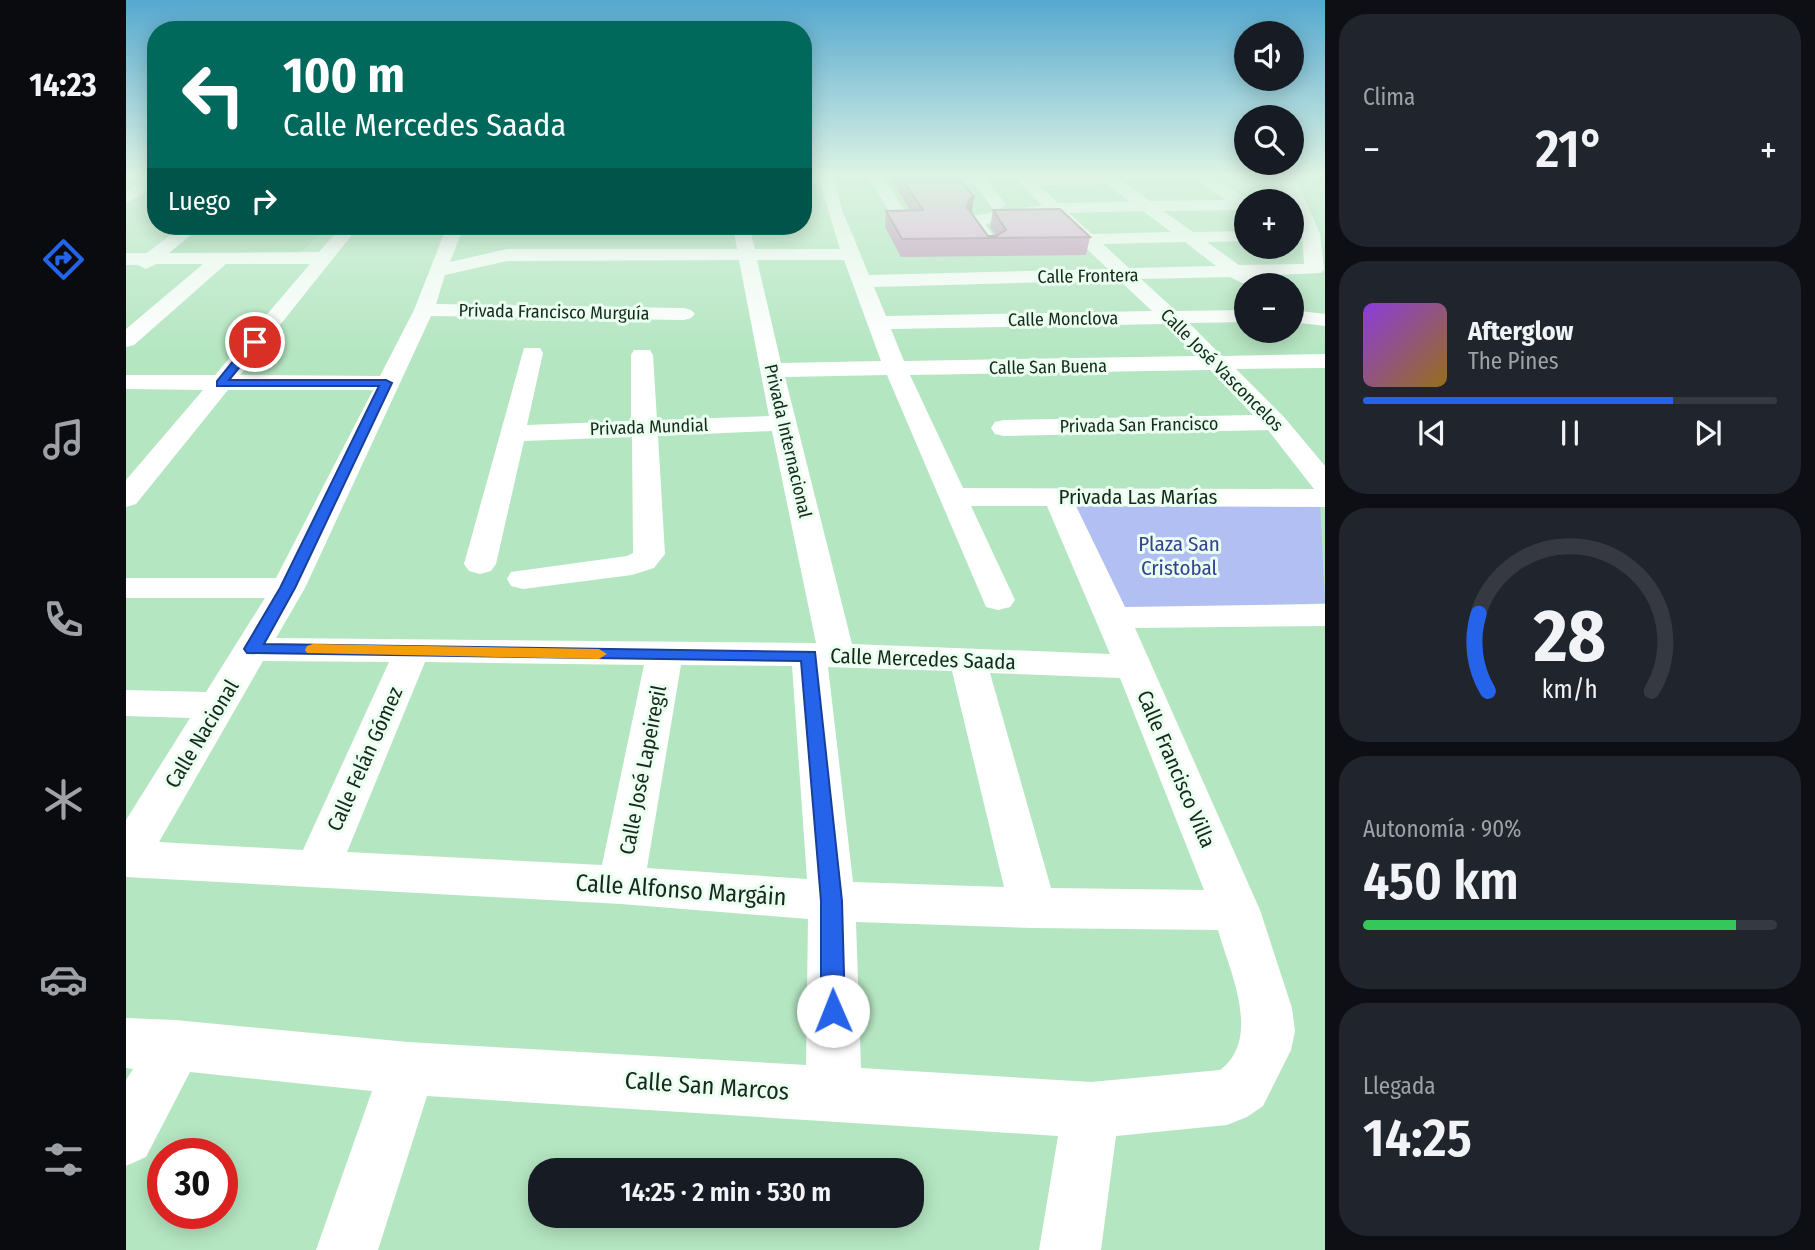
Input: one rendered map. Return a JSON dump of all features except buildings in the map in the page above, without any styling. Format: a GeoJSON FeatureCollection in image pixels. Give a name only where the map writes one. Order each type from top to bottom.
{"type":"FeatureCollection","features":[{"type":"Feature","properties":{"kind":"street"},"geometry":{"type":"LineString","coordinates":[[839,234],[852,254],[896,369],[998,600]]}},
{"type":"Feature","properties":{"kind":"street"},"geometry":{"type":"LineString","coordinates":[[983,234],[992,247]]}},
{"type":"Feature","properties":{"kind":"street","name":"Calle José Vasconcelos"},"geometry":{"type":"LineString","coordinates":[[1082,234],[1275,422],[1325,484]]}},
{"type":"Feature","properties":{"kind":"street"},"geometry":{"type":"LineString","coordinates":[[1187,234],[1238,273]]}},
{"type":"Feature","properties":{"kind":"street","name":"Calle Frontera"},"geometry":{"type":"LineString","coordinates":[[1238,273],[1314,270],[1311,234]]}},
{"type":"Feature","properties":{"kind":"street"},"geometry":{"type":"LineString","coordinates":[[126,278],[181,235]]}},
{"type":"Feature","properties":{"kind":"street"},"geometry":{"type":"LineString","coordinates":[[126,498],[343,235]]}},
{"type":"Feature","properties":{"kind":"street","name":"Calle Nacional"},"geometry":{"type":"LineString","coordinates":[[126,859],[288,588],[424,310],[451,235]]}},
{"type":"Feature","properties":{"kind":"street","name":"Privada Internacional"},"geometry":{"type":"LineString","coordinates":[[743,235],[771,370],[785,422],[823,656],[832,901],[834,1094]]}},
{"type":"Feature","properties":{"kind":"street"},"geometry":{"type":"LineString","coordinates":[[494,257],[515,236]]}},
{"type":"Feature","properties":{"kind":"street"},"geometry":{"type":"LineString","coordinates":[[636,256],[637,236]]}},
{"type":"Feature","properties":{"kind":"street"},"geometry":{"type":"LineString","coordinates":[[1087,239],[1234,236]]}},
{"type":"Feature","properties":{"kind":"street"},"geometry":{"type":"LineString","coordinates":[[437,271],[494,257],[852,254]]}},
{"type":"Feature","properties":{"kind":"street"},"geometry":{"type":"LineString","coordinates":[[126,340],[222,258]]}},
{"type":"Feature","properties":{"kind":"street"},"geometry":{"type":"LineString","coordinates":[[126,259],[323,258]]}},
{"type":"Feature","properties":{"kind":"street","name":"Calle Frontera"},"geometry":{"type":"LineString","coordinates":[[863,281],[1234,273]]}},
{"type":"Feature","properties":{"kind":"street","name":"Privada Francisco Murguía"},"geometry":{"type":"LineString","coordinates":[[424,310],[684,314]]}},
{"type":"Feature","properties":{"kind":"street","name":"Calle Monclova"},"geometry":{"type":"LineString","coordinates":[[880,323],[1234,316]]}},
{"type":"Feature","properties":{"kind":"street"},"geometry":{"type":"LineString","coordinates":[[1304,317],[1323,319]]}},
{"type":"Feature","properties":{"kind":"street"},"geometry":{"type":"LineString","coordinates":[[480,564],[532,353]]}},
{"type":"Feature","properties":{"kind":"street"},"geometry":{"type":"LineString","coordinates":[[523,579],[632,565],[647,559],[649,554],[642,355]]}},
{"type":"Feature","properties":{"kind":"street","name":"Calle San Buena"},"geometry":{"type":"LineString","coordinates":[[771,370],[1325,361]]}},
{"type":"Feature","properties":{"kind":"street"},"geometry":{"type":"LineString","coordinates":[[126,382],[386,383]]}},
{"type":"Feature","properties":{"kind":"street","name":"Privada Mundial"},"geometry":{"type":"LineString","coordinates":[[514,433],[785,422]]}},
{"type":"Feature","properties":{"kind":"street","name":"Privada San Francisco"},"geometry":{"type":"LineString","coordinates":[[1004,428],[1275,422]]}},
{"type":"Feature","properties":{"kind":"street","name":"Calle Francisco Villa"},"geometry":{"type":"LineString","coordinates":[[1057,496],[1236,910],[1266,1008],[1268,1031],[1265,1050]]}},
{"type":"Feature","properties":{"kind":"street","name":"Privada Las Marías"},"geometry":{"type":"LineString","coordinates":[[952,497],[1325,498]]}},
{"type":"Feature","properties":{"kind":"street"},"geometry":{"type":"LineString","coordinates":[[126,588],[288,588]]}},
{"type":"Feature","properties":{"kind":"street"},"geometry":{"type":"LineString","coordinates":[[1112,618],[1325,615]]}},
{"type":"Feature","properties":{"kind":"street","name":"Calle Mercedes Saada"},"geometry":{"type":"LineString","coordinates":[[253,649],[823,656],[1132,667]]}},
{"type":"Feature","properties":{"kind":"street","name":"Calle Felán Gómez"},"geometry":{"type":"LineString","coordinates":[[318,867],[412,651]]}},
{"type":"Feature","properties":{"kind":"street","name":"Calle José Lapeiregil"},"geometry":{"type":"LineString","coordinates":[[621,885],[664,655]]}},
{"type":"Feature","properties":{"kind":"street"},"geometry":{"type":"LineString","coordinates":[[968,661],[1033,908]]}},
{"type":"Feature","properties":{"kind":"street"},"geometry":{"type":"LineString","coordinates":[[126,703],[219,706]]}},
{"type":"Feature","properties":{"kind":"street","name":"Calle Alfonso Margáin"},"geometry":{"type":"LineString","coordinates":[[126,859],[621,885],[832,901],[1033,908],[1236,910]]}},
{"type":"Feature","properties":{"kind":"street"},"geometry":{"type":"LineString","coordinates":[[126,1137],[151,1044]]}},
{"type":"Feature","properties":{"kind":"street","name":"Calle San Marcos"},"geometry":{"type":"LineString","coordinates":[[151,1044],[408,1068],[1090,1111],[1227,1097],[1243,1087],[1265,1050]]}},
{"type":"Feature","properties":{"kind":"street"},"geometry":{"type":"LineString","coordinates":[[347,1250],[408,1068]]}},
{"type":"Feature","properties":{"kind":"street"},"geometry":{"type":"LineString","coordinates":[[1070,1250],[1090,1111]]}},
{"type":"Feature","properties":{"kind":"shaded area"},"geometry":{"type":"Polygon","coordinates":[[[193,235],[319,235],[298,255],[168,253],[193,235]]]}},
{"type":"Feature","properties":{"kind":"green space","name":"Plaza San Cristobal"},"geometry":{"type":"Polygon","coordinates":[[[1320,502],[1325,603],[1098,612],[1056,504],[1320,502]]]}},
{"type":"Feature","properties":{"kind":"slow traffic"},"geometry":{"type":"LineString","coordinates":[[313,650],[599,654]]}},
{"type":"Feature","properties":{"kind":"route"},"geometry":{"type":"LineString","coordinates":[[255,342],[221,383],[386,383],[288,588],[253,649],[809,656],[832,901],[833,1011]]}}]}
